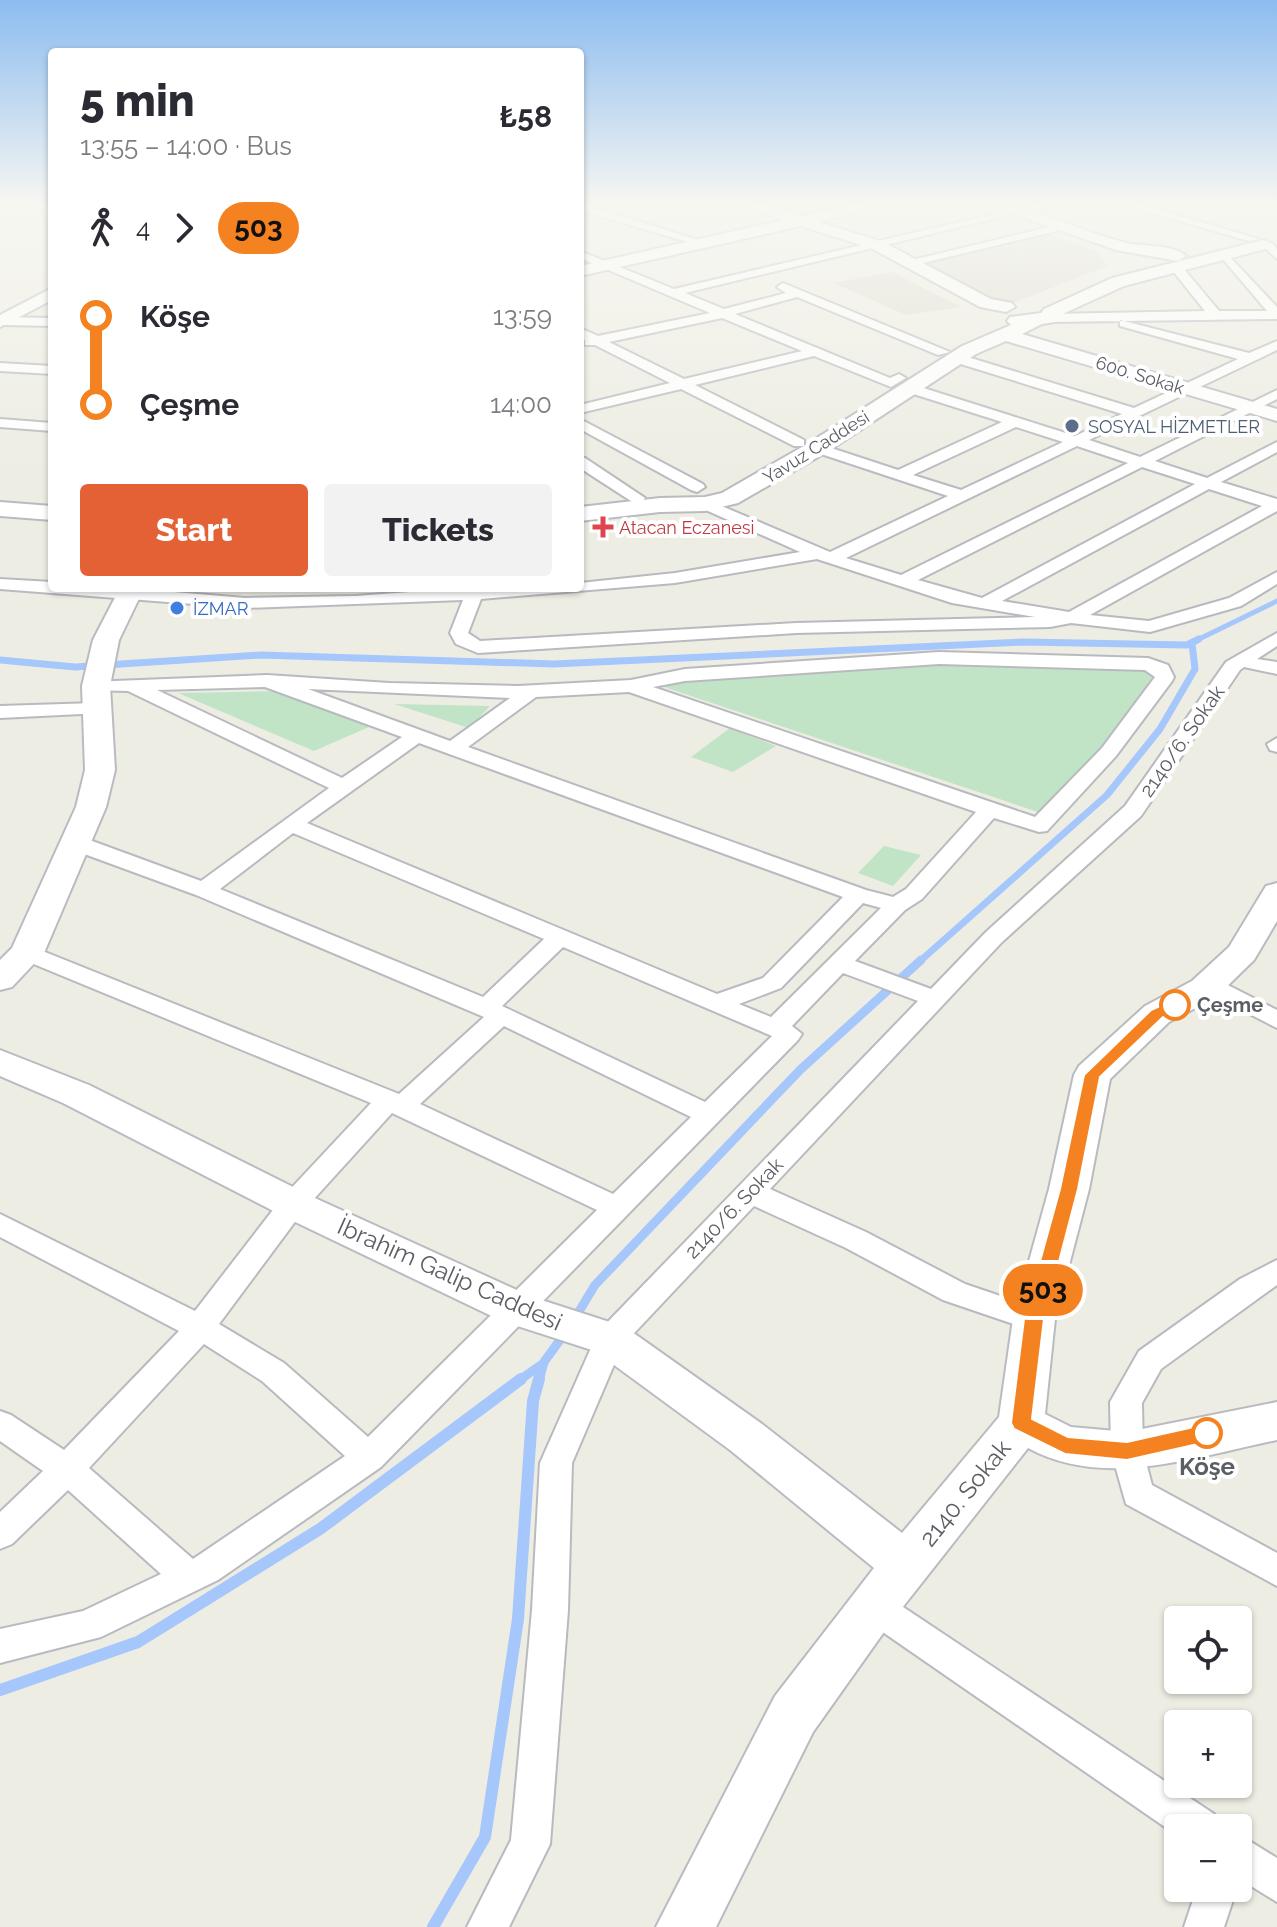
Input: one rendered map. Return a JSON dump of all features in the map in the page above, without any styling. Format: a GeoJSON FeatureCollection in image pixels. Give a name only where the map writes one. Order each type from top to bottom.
{"type":"FeatureCollection","features":[{"type":"Feature","properties":{"kind":"main road"},"geometry":{"type":"LineString","coordinates":[[1,321],[47,296]]}},
{"type":"Feature","properties":{"kind":"main road","name":"600. Sokak"},"geometry":{"type":"LineString","coordinates":[[958,296],[983,310],[1185,388],[1277,415]]}},
{"type":"Feature","properties":{"kind":"main road","name":"Yavuz Caddesi"},"geometry":{"type":"LineString","coordinates":[[584,505],[703,492],[733,492],[730,498],[1004,318],[1041,315],[1086,296]]}},
{"type":"Feature","properties":{"kind":"main road","name":"Yavuz Caddesi"},"geometry":{"type":"LineString","coordinates":[[584,514],[660,505],[703,492],[808,445]]}},
{"type":"Feature","properties":{"kind":"main road"},"geometry":{"type":"LineString","coordinates":[[0,499],[48,503]]}},
{"type":"Feature","properties":{"kind":"main road"},"geometry":{"type":"LineString","coordinates":[[0,509],[48,513]]}},
{"type":"Feature","properties":{"kind":"main road"},"geometry":{"type":"LineString","coordinates":[[0,979],[27,953],[91,807],[100,770],[96,690],[106,640],[131,592]]}},
{"type":"Feature","properties":{"kind":"main road","name":"2140. Sokak"},"geometry":{"type":"LineString","coordinates":[[685,1927],[794,1714],[873,1606],[1021,1423],[1034,1319],[1069,1189],[1092,1075],[1157,1014],[1210,984],[1267,929],[1277,893]]}},
{"type":"Feature","properties":{"kind":"main road","name":"İbrahim Galip Caddesi"},"geometry":{"type":"LineString","coordinates":[[0,1062],[76,1094],[293,1204],[517,1309],[610,1339],[746,1437],[906,1565]]}},
{"type":"Feature","properties":{"kind":"main road"},"geometry":{"type":"LineString","coordinates":[[1021,1423],[1065,1446],[1127,1451],[1277,1421]]}},
{"type":"Feature","properties":{"kind":"street"},"geometry":{"type":"LineString","coordinates":[[678,296],[891,383],[904,383],[1014,422],[1277,505]]}},
{"type":"Feature","properties":{"kind":"street"},"geometry":{"type":"LineString","coordinates":[[584,343],[721,314],[787,296]]}},
{"type":"Feature","properties":{"kind":"street"},"geometry":{"type":"LineString","coordinates":[[805,296],[950,355],[1135,413]]}},
{"type":"Feature","properties":{"kind":"street"},"geometry":{"type":"LineString","coordinates":[[1202,296],[1215,315]]}},
{"type":"Feature","properties":{"kind":"street"},"geometry":{"type":"LineString","coordinates":[[1260,296],[1277,315]]}},
{"type":"Feature","properties":{"kind":"street"},"geometry":{"type":"LineString","coordinates":[[1041,315],[1277,315]]}},
{"type":"Feature","properties":{"kind":"street"},"geometry":{"type":"LineString","coordinates":[[1097,315],[1250,358]]}},
{"type":"Feature","properties":{"kind":"street"},"geometry":{"type":"LineString","coordinates":[[1,321],[48,322]]}},
{"type":"Feature","properties":{"kind":"street"},"geometry":{"type":"LineString","coordinates":[[584,334],[808,445],[962,496]]}},
{"type":"Feature","properties":{"kind":"street"},"geometry":{"type":"LineString","coordinates":[[584,587],[825,556],[962,496],[1185,388],[1274,349]]}},
{"type":"Feature","properties":{"kind":"street"},"geometry":{"type":"LineString","coordinates":[[584,408],[813,352]]}},
{"type":"Feature","properties":{"kind":"street"},"geometry":{"type":"LineString","coordinates":[[0,367],[48,370]]}},
{"type":"Feature","properties":{"kind":"street"},"geometry":{"type":"LineString","coordinates":[[903,581],[1277,394]]}},
{"type":"Feature","properties":{"kind":"street"},"geometry":{"type":"LineString","coordinates":[[899,475],[1014,422]]}},
{"type":"Feature","properties":{"kind":"street"},"geometry":{"type":"LineString","coordinates":[[0,423],[48,427]]}},
{"type":"Feature","properties":{"kind":"street"},"geometry":{"type":"LineString","coordinates":[[584,425],[825,556],[958,599],[1150,627],[1235,602],[1277,577]]}},
{"type":"Feature","properties":{"kind":"street"},"geometry":{"type":"LineString","coordinates":[[985,603],[1277,446]]}},
{"type":"Feature","properties":{"kind":"street"},"geometry":{"type":"LineString","coordinates":[[584,464],[637,498]]}},
{"type":"Feature","properties":{"kind":"street"},"geometry":{"type":"LineString","coordinates":[[474,592],[459,633],[462,640],[478,647],[796,628],[1050,622],[1073,617],[1277,505]]}},
{"type":"Feature","properties":{"kind":"street"},"geometry":{"type":"LineString","coordinates":[[0,584],[48,587]]}},
{"type":"Feature","properties":{"kind":"street"},"geometry":{"type":"LineString","coordinates":[[149,592],[245,603],[455,592]]}},
{"type":"Feature","properties":{"kind":"street","name":"2140/6. Sokak"},"geometry":{"type":"LineString","coordinates":[[487,1927],[530,1844],[550,1610],[556,1463],[610,1339],[994,937],[1133,811],[1239,661],[1277,638]]}},
{"type":"Feature","properties":{"kind":"street"},"geometry":{"type":"LineString","coordinates":[[0,712],[129,684],[267,681],[389,689],[532,691],[631,686],[685,675],[939,658],[1148,664],[1161,669],[1165,677],[1109,752],[1039,826],[631,686]]}},
{"type":"Feature","properties":{"kind":"street"},"geometry":{"type":"LineString","coordinates":[[1239,661],[1277,668]]}},
{"type":"Feature","properties":{"kind":"street"},"geometry":{"type":"LineString","coordinates":[[267,681],[858,895],[897,905]]}},
{"type":"Feature","properties":{"kind":"street"},"geometry":{"type":"LineString","coordinates":[[129,684],[344,787]]}},
{"type":"Feature","properties":{"kind":"street"},"geometry":{"type":"LineString","coordinates":[[453,748],[532,691]]}},
{"type":"Feature","properties":{"kind":"street"},"geometry":{"type":"LineString","coordinates":[[204,890],[417,735]]}},
{"type":"Feature","properties":{"kind":"street"},"geometry":{"type":"LineString","coordinates":[[775,1028],[897,905],[914,894],[990,809]]}},
{"type":"Feature","properties":{"kind":"street"},"geometry":{"type":"LineString","coordinates":[[0,1646],[88,1626],[189,1577],[269,1527],[369,1457],[789,1034],[291,824]]}},
{"type":"Feature","properties":{"kind":"street"},"geometry":{"type":"LineString","coordinates":[[76,843],[204,890],[493,1011],[709,1115]]}},
{"type":"Feature","properties":{"kind":"street"},"geometry":{"type":"LineString","coordinates":[[717,1003],[772,983],[858,895]]}},
{"type":"Feature","properties":{"kind":"street"},"geometry":{"type":"LineString","coordinates":[[0,1534],[67,1469],[200,1328],[293,1204],[493,1011],[560,937]]}},
{"type":"Feature","properties":{"kind":"street"},"geometry":{"type":"LineString","coordinates":[[27,953],[395,1104],[617,1208]]}},
{"type":"Feature","properties":{"kind":"street"},"geometry":{"type":"LineString","coordinates":[[839,963],[935,999]]}},
{"type":"Feature","properties":{"kind":"street"},"geometry":{"type":"LineString","coordinates":[[1210,984],[1277,1020]]}},
{"type":"Feature","properties":{"kind":"street"},"geometry":{"type":"LineString","coordinates":[[750,1192],[856,1240],[954,1292],[1034,1319]]}},
{"type":"Feature","properties":{"kind":"street"},"geometry":{"type":"LineString","coordinates":[[0,1224],[200,1328],[273,1372],[369,1457]]}},
{"type":"Feature","properties":{"kind":"street"},"geometry":{"type":"LineString","coordinates":[[1277,1271],[1150,1360],[1126,1402],[1127,1451],[1138,1494],[1277,1571]]}},
{"type":"Feature","properties":{"kind":"street"},"geometry":{"type":"LineString","coordinates":[[0,1424],[67,1469],[189,1577]]}},
{"type":"Feature","properties":{"kind":"street"},"geometry":{"type":"LineString","coordinates":[[873,1606],[1179,1814]]}},
{"type":"Feature","properties":{"kind":"street"},"geometry":{"type":"LineString","coordinates":[[1252,1864],[1277,1882]]}},
{"type":"Feature","properties":{"kind":"street"},"geometry":{"type":"LineString","coordinates":[[1204,1927],[1212,1902]]}},
{"type":"Feature","properties":{"kind":"shaded area"},"geometry":{"type":"Polygon","coordinates":[[[863,296],[939,296],[961,307],[906,315],[863,296]]]}},
{"type":"Feature","properties":{"kind":"shaded area"},"geometry":{"type":"Polygon","coordinates":[[[986,296],[1031,296],[1006,306],[986,296]]]}},
{"type":"Feature","properties":{"kind":"green space"},"geometry":{"type":"Polygon","coordinates":[[[976,662],[1147,668],[1154,674],[1112,737],[1041,813],[658,685],[689,678],[976,662]]]}},
{"type":"Feature","properties":{"kind":"green space"},"geometry":{"type":"Polygon","coordinates":[[[279,691],[369,727],[314,751],[178,693],[279,691]]]}},
{"type":"Feature","properties":{"kind":"green space"},"geometry":{"type":"Polygon","coordinates":[[[394,704],[490,706],[469,728],[394,704]]]}},
{"type":"Feature","properties":{"kind":"green space"},"geometry":{"type":"Polygon","coordinates":[[[730,728],[776,746],[733,772],[691,757],[730,728]]]}},
{"type":"Feature","properties":{"kind":"green space"},"geometry":{"type":"Polygon","coordinates":[[[884,846],[921,855],[893,886],[858,873],[884,846]]]}},
{"type":"Feature","properties":{"kind":"waterway"},"geometry":{"type":"LineString","coordinates":[[1195,641],[1277,601]]}},
{"type":"Feature","properties":{"kind":"waterway"},"geometry":{"type":"LineString","coordinates":[[1195,641],[1199,639]]}},
{"type":"Feature","properties":{"kind":"waterway"},"geometry":{"type":"LineString","coordinates":[[0,660],[75,667],[261,655],[554,664],[1024,642],[1187,645],[1195,641]]}},
{"type":"Feature","properties":{"kind":"waterway"},"geometry":{"type":"LineString","coordinates":[[919,962],[1107,795],[1160,729],[1195,669],[1192,643]]}},
{"type":"Feature","properties":{"kind":"waterway"},"geometry":{"type":"LineString","coordinates":[[575,1318],[595,1285],[800,1070],[921,960]]}},
{"type":"Feature","properties":{"kind":"waterway"},"geometry":{"type":"LineString","coordinates":[[544,1363],[565,1333]]}},
{"type":"Feature","properties":{"kind":"waterway"},"geometry":{"type":"LineString","coordinates":[[518,1381],[544,1363]]}},
{"type":"Feature","properties":{"kind":"waterway"},"geometry":{"type":"LineString","coordinates":[[539,1381],[544,1363]]}},
{"type":"Feature","properties":{"kind":"waterway"},"geometry":{"type":"LineString","coordinates":[[0,1690],[138,1642],[320,1529],[521,1379]]}},
{"type":"Feature","properties":{"kind":"waterway"},"geometry":{"type":"LineString","coordinates":[[433,1927],[485,1837],[518,1619],[533,1401],[539,1379]]}},
{"type":"Feature","properties":{"kind":"bus line","name":"503"},"geometry":{"type":"LineString","coordinates":[[1175,1005],[1157,1014],[1092,1075],[1069,1189],[1034,1319],[1021,1423],[1065,1446],[1127,1451],[1207,1433]]}},
{"type":"Feature","properties":{"kind":"place","name":"SOSYAL HİZMETLER"},"geometry":{"type":"Point","coordinates":[1072,426]}},
{"type":"Feature","properties":{"kind":"place","name":"Atacan Eczanesi"},"geometry":{"type":"Point","coordinates":[603,527]}},
{"type":"Feature","properties":{"kind":"place","name":"İZMAR"},"geometry":{"type":"Point","coordinates":[177,608]}},
{"type":"Feature","properties":{"kind":"place","name":"Çeşme"},"geometry":{"type":"Point","coordinates":[1175,1005]}},
{"type":"Feature","properties":{"kind":"place","name":"Köşe"},"geometry":{"type":"Point","coordinates":[1207,1433]}}]}
